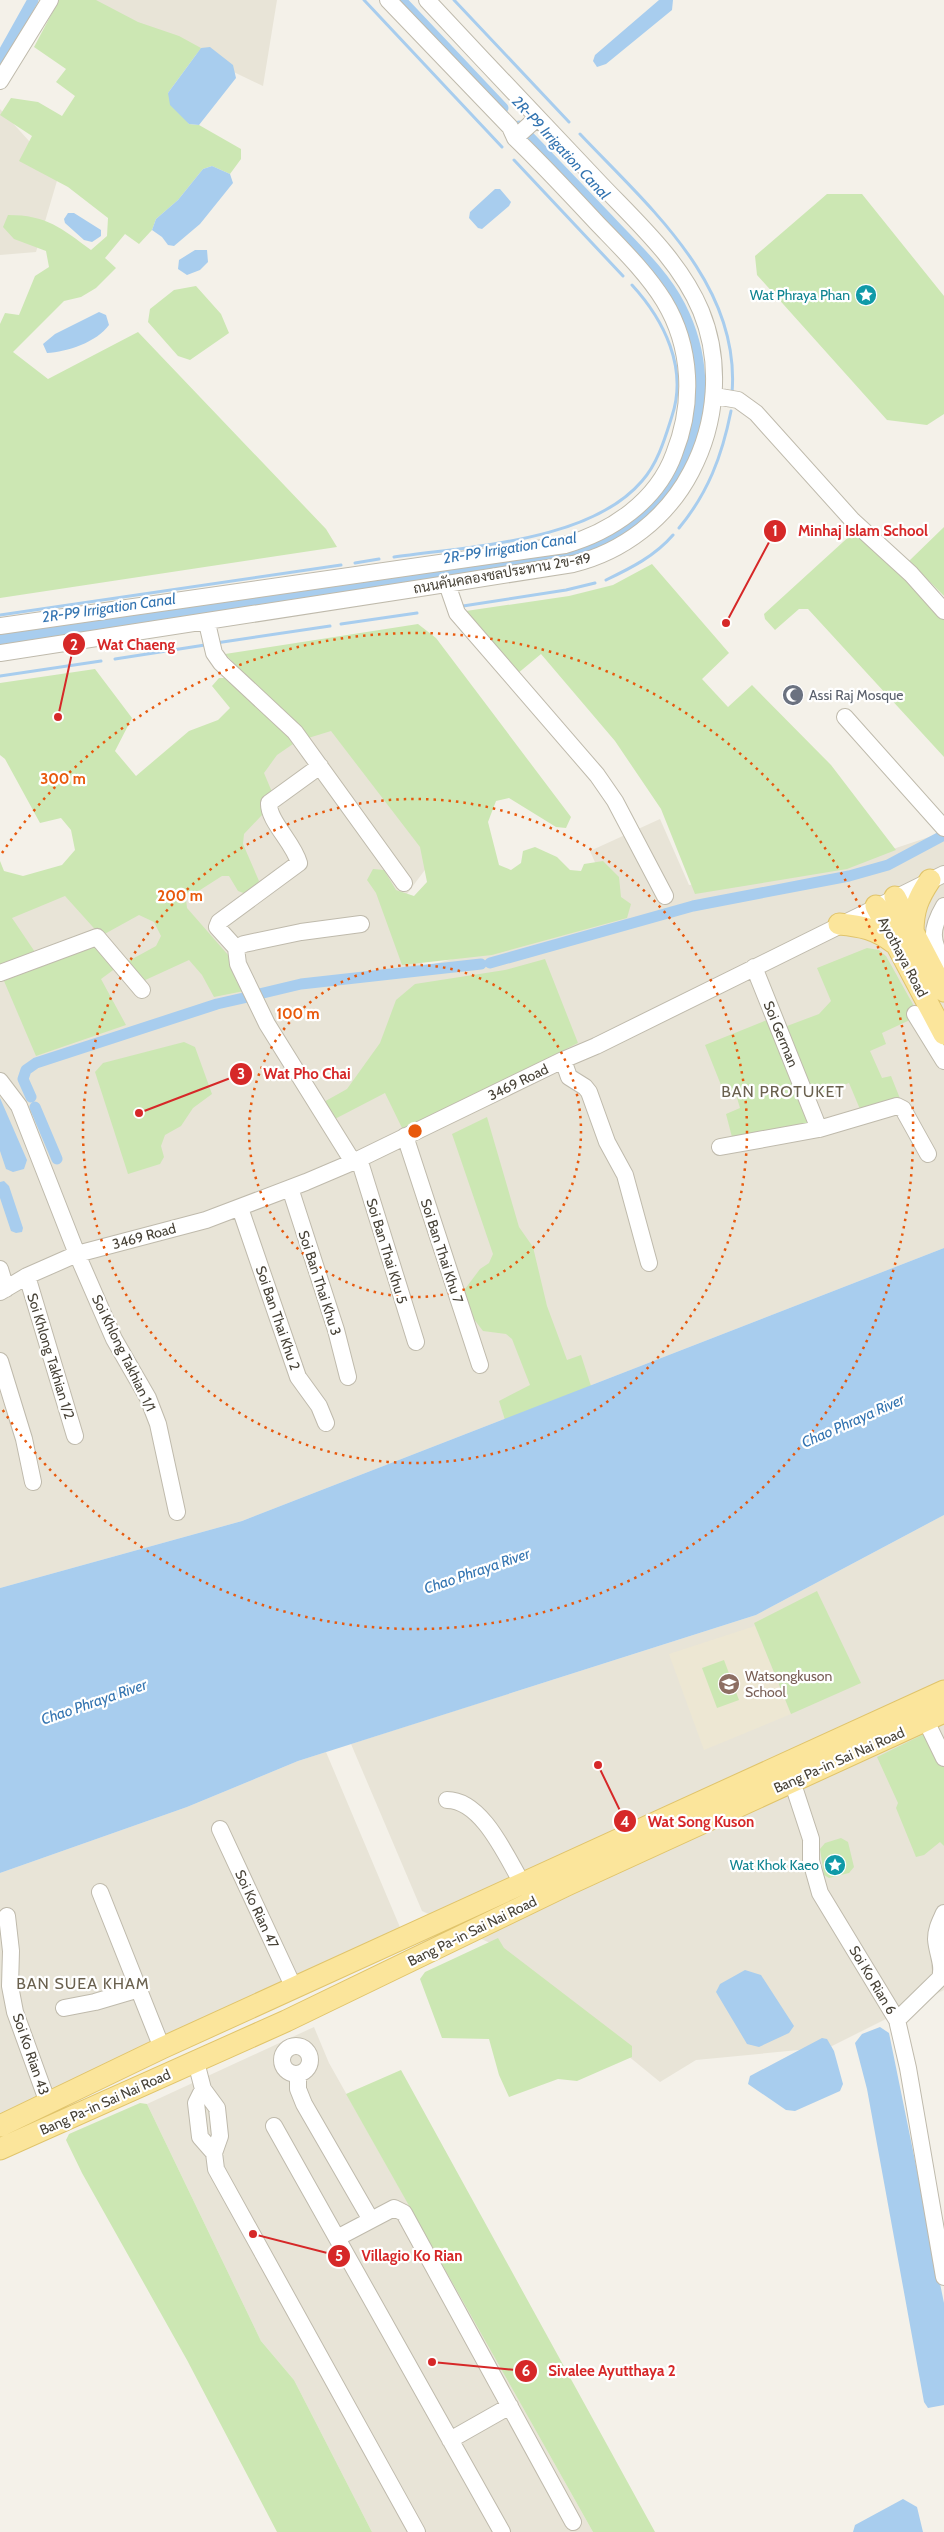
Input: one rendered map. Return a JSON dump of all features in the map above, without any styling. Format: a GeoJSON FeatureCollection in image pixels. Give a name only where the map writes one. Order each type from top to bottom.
{"type":"FeatureCollection","features":[{"type":"Feature","properties":{"kind":"main road"},"geometry":{"type":"LineString","coordinates":[[839,924],[865,926],[905,939],[918,898],[937,877]]}},
{"type":"Feature","properties":{"kind":"main road","name":"Ayothaya Road"},"geometry":{"type":"LineString","coordinates":[[895,897],[905,939],[944,1033]]}},
{"type":"Feature","properties":{"kind":"main road","name":"Ayothaya Road"},"geometry":{"type":"LineString","coordinates":[[876,906],[905,939],[944,991]]}},
{"type":"Feature","properties":{"kind":"main road","name":"Bang Pa-in Sai Nai Road"},"geometry":{"type":"LineString","coordinates":[[0,2126],[162,2048],[944,1691]]}},
{"type":"Feature","properties":{"kind":"main road","name":"Bang Pa-in Sai Nai Road"},"geometry":{"type":"LineString","coordinates":[[0,2148],[286,2021],[558,1890],[935,1717]]}},
{"type":"Feature","properties":{"kind":"main road"},"geometry":{"type":"LineString","coordinates":[[347,1963],[357,1987]]}},
{"type":"Feature","properties":{"kind":"street"},"geometry":{"type":"LineString","coordinates":[[0,81],[50,0]]}},
{"type":"Feature","properties":{"kind":"street"},"geometry":{"type":"LineString","coordinates":[[0,626],[352,585],[565,545],[586,539],[631,512],[652,494],[668,470],[679,443],[685,414],[688,375],[682,342],[664,301],[635,263],[388,0]]}},
{"type":"Feature","properties":{"kind":"street","name":"ถนนคันคลองชลประทาน 2ข-ส9"},"geometry":{"type":"LineString","coordinates":[[0,653],[206,623],[352,585],[447,584],[594,559],[613,550],[638,533],[661,514],[682,490],[696,464],[705,438],[715,396],[710,343],[701,312],[690,289],[654,242],[535,120],[426,0]]}},
{"type":"Feature","properties":{"kind":"street"},"geometry":{"type":"LineString","coordinates":[[517,136],[535,120]]}},
{"type":"Feature","properties":{"kind":"street"},"geometry":{"type":"LineString","coordinates":[[715,396],[738,400],[756,412],[853,521],[911,574],[944,611]]}},
{"type":"Feature","properties":{"kind":"street"},"geometry":{"type":"LineString","coordinates":[[447,584],[456,613],[597,775],[615,801],[665,896]]}},
{"type":"Feature","properties":{"kind":"street"},"geometry":{"type":"LineString","coordinates":[[206,623],[214,653],[221,663],[295,732],[404,882]]}},
{"type":"Feature","properties":{"kind":"street"},"geometry":{"type":"LineString","coordinates":[[845,717],[944,828]]}},
{"type":"Feature","properties":{"kind":"street"},"geometry":{"type":"LineString","coordinates":[[320,766],[269,803],[269,811],[296,852],[300,863],[219,922],[217,927],[220,933],[236,948],[244,944],[301,932],[361,924]]}},
{"type":"Feature","properties":{"kind":"street","name":"3469 Road"},"geometry":{"type":"LineString","coordinates":[[3,1290],[27,1276],[78,1254],[206,1220],[356,1160],[563,1060],[596,1046],[937,877]]}},
{"type":"Feature","properties":{"kind":"street"},"geometry":{"type":"LineString","coordinates":[[944,906],[937,919],[932,939],[944,964]]}},
{"type":"Feature","properties":{"kind":"street"},"geometry":{"type":"LineString","coordinates":[[0,973],[97,937],[142,990]]}},
{"type":"Feature","properties":{"kind":"street","name":"Soi Ban Thai Khu 5"},"geometry":{"type":"LineString","coordinates":[[236,948],[238,964],[267,1024],[356,1160],[416,1342]]}},
{"type":"Feature","properties":{"kind":"street","name":"Soi German"},"geometry":{"type":"LineString","coordinates":[[754,967],[819,1129]]}},
{"type":"Feature","properties":{"kind":"street"},"geometry":{"type":"LineString","coordinates":[[915,1014],[944,1061]]}},
{"type":"Feature","properties":{"kind":"street"},"geometry":{"type":"LineString","coordinates":[[563,1060],[569,1077],[585,1087],[589,1092],[608,1142],[624,1175],[650,1263]]}},
{"type":"Feature","properties":{"kind":"street","name":"Soi Khlong Takhian 1/1"},"geometry":{"type":"LineString","coordinates":[[0,1081],[14,1098],[27,1122],[78,1254],[114,1339],[148,1398],[158,1424],[177,1512]]}},
{"type":"Feature","properties":{"kind":"street"},"geometry":{"type":"LineString","coordinates":[[720,1147],[819,1129],[897,1106],[904,1109],[928,1154]]}},
{"type":"Feature","properties":{"kind":"street","name":"Soi Ban Thai Khu 7"},"geometry":{"type":"LineString","coordinates":[[405,1136],[480,1365]]}},
{"type":"Feature","properties":{"kind":"street","name":"Soi Ban Thai Khu 3"},"geometry":{"type":"LineString","coordinates":[[290,1188],[336,1330],[348,1377]]}},
{"type":"Feature","properties":{"kind":"street","name":"Soi Ban Thai Khu 2"},"geometry":{"type":"LineString","coordinates":[[240,1208],[298,1377],[319,1406],[326,1423]]}},
{"type":"Feature","properties":{"kind":"street"},"geometry":{"type":"LineString","coordinates":[[0,1269],[3,1290]]}},
{"type":"Feature","properties":{"kind":"street","name":"Soi Khlong Takhian 1/2"},"geometry":{"type":"LineString","coordinates":[[27,1276],[75,1436]]}},
{"type":"Feature","properties":{"kind":"street"},"geometry":{"type":"LineString","coordinates":[[0,1361],[24,1439],[32,1482]]}},
{"type":"Feature","properties":{"kind":"street"},"geometry":{"type":"LineString","coordinates":[[935,1717],[944,1758]]}},
{"type":"Feature","properties":{"kind":"street","name":"Soi Ko Rian 6"},"geometry":{"type":"LineString","coordinates":[[792,1781],[810,1839],[811,1861],[820,1893],[897,2020],[908,2068],[944,2276]]}},
{"type":"Feature","properties":{"kind":"street"},"geometry":{"type":"LineString","coordinates":[[446,1800],[457,1800],[467,1805],[480,1817],[492,1832],[522,1883]]}},
{"type":"Feature","properties":{"kind":"street","name":"Soi Ko Rian 47"},"geometry":{"type":"LineString","coordinates":[[220,1829],[294,1988]]}},
{"type":"Feature","properties":{"kind":"street"},"geometry":{"type":"LineString","coordinates":[[100,1892],[162,2048]]}},
{"type":"Feature","properties":{"kind":"street"},"geometry":{"type":"LineString","coordinates":[[897,2020],[940,1978],[944,1969],[936,1941],[937,1928],[944,1913]]}},
{"type":"Feature","properties":{"kind":"street","name":"Soi Ko Rian 43"},"geometry":{"type":"LineString","coordinates":[[6,1916],[11,1951],[10,1986],[15,2012],[48,2103]]}},
{"type":"Feature","properties":{"kind":"street"},"geometry":{"type":"LineString","coordinates":[[64,2008],[95,2002],[139,1989]]}},
{"type":"Feature","properties":{"kind":"street"},"geometry":{"type":"LineString","coordinates":[[286,2021],[294,2044],[304,2047],[309,2054],[308,2068],[298,2075],[298,2088],[304,2104],[370,2220]]}},
{"type":"Feature","properties":{"kind":"street"},"geometry":{"type":"LineString","coordinates":[[196,2062],[203,2089],[196,2103],[200,2137],[214,2153],[216,2169],[417,2532]]}},
{"type":"Feature","properties":{"kind":"street"},"geometry":{"type":"LineString","coordinates":[[274,2126],[502,2532]]}},
{"type":"Feature","properties":{"kind":"street"},"geometry":{"type":"LineString","coordinates":[[337,2238],[394,2208],[399,2208],[404,2213],[573,2522]]}},
{"type":"Feature","properties":{"kind":"street"},"geometry":{"type":"LineString","coordinates":[[450,2440],[510,2406]]}},
{"type":"Feature","properties":{"kind":"shaded area"},"geometry":{"type":"Polygon","coordinates":[[[84,0],[277,0],[263,86],[84,0]]]}},
{"type":"Feature","properties":{"kind":"shaded area"},"geometry":{"type":"Polygon","coordinates":[[[0,109],[59,174],[36,252],[0,255],[0,109]]]}},
{"type":"Feature","properties":{"kind":"shaded area"},"geometry":{"type":"Polygon","coordinates":[[[326,719],[433,859],[401,902],[423,967],[618,914],[590,851],[660,819],[689,885],[833,869],[944,832],[944,1248],[242,1521],[0,1588],[0,885],[81,866],[326,719]]]}},
{"type":"Feature","properties":{"kind":"shaded area"},"geometry":{"type":"Polygon","coordinates":[[[944,1515],[944,1990],[830,2047],[696,2060],[660,2082],[490,1943],[422,1911],[351,1744],[756,1615],[944,1515]]]}},
{"type":"Feature","properties":{"kind":"shaded area","name":"Watsongkuson School"},"geometry":{"type":"Polygon","coordinates":[[[755,1626],[791,1714],[704,1750],[669,1654],[755,1626]]]}},
{"type":"Feature","properties":{"kind":"shaded area"},"geometry":{"type":"Polygon","coordinates":[[[326,1752],[402,1932],[0,2121],[0,1873],[187,1807],[298,1761],[326,1752]]]}},
{"type":"Feature","properties":{"kind":"shaded area"},"geometry":{"type":"Polygon","coordinates":[[[314,2027],[329,2063],[593,2532],[372,2532],[294,2380],[261,2341],[147,2104],[314,2027]]]}},
{"type":"Feature","properties":{"kind":"green space"},"geometry":{"type":"Polygon","coordinates":[[[59,0],[96,0],[138,22],[179,36],[201,48],[168,93],[189,124],[199,125],[241,149],[241,159],[230,174],[212,166],[203,169],[178,200],[156,219],[152,230],[139,244],[125,234],[105,258],[116,268],[96,288],[81,297],[64,301],[13,352],[48,379],[138,332],[326,529],[337,547],[0,598],[0,324],[5,313],[19,315],[35,276],[49,267],[46,251],[14,239],[3,227],[8,215],[33,217],[62,229],[91,250],[107,236],[108,218],[68,187],[19,161],[32,136],[0,115],[11,98],[38,102],[62,116],[75,96],[56,82],[66,69],[34,47],[59,0]]]}},
{"type":"Feature","properties":{"kind":"green space"},"geometry":{"type":"Polygon","coordinates":[[[827,194],[862,194],[944,296],[944,414],[927,425],[887,420],[757,275],[755,256],[827,194]]]}},
{"type":"Feature","properties":{"kind":"green space"},"geometry":{"type":"Polygon","coordinates":[[[196,286],[221,314],[229,333],[190,360],[178,356],[148,322],[150,309],[174,290],[196,286]]]}},
{"type":"Feature","properties":{"kind":"green space"},"geometry":{"type":"Polygon","coordinates":[[[944,527],[944,596],[909,561],[944,527]]]}},
{"type":"Feature","properties":{"kind":"green space"},"geometry":{"type":"Polygon","coordinates":[[[854,532],[917,590],[944,620],[944,757],[808,609],[799,609],[775,630],[765,619],[764,614],[854,532]]]}},
{"type":"Feature","properties":{"kind":"green space"},"geometry":{"type":"Polygon","coordinates":[[[652,564],[729,653],[702,679],[728,707],[752,685],[831,765],[896,850],[847,869],[695,894],[661,809],[615,741],[541,654],[517,674],[466,611],[569,596],[613,585],[652,564]]]}},
{"type":"Feature","properties":{"kind":"green space"},"geometry":{"type":"Polygon","coordinates":[[[418,624],[436,638],[571,817],[566,828],[556,827],[509,798],[496,801],[488,822],[499,865],[511,870],[521,863],[523,851],[535,847],[557,857],[570,870],[581,871],[584,864],[603,861],[619,877],[621,897],[631,904],[627,918],[492,955],[402,965],[376,893],[367,880],[373,869],[384,870],[396,890],[414,896],[427,882],[420,847],[331,731],[305,739],[298,728],[225,654],[418,624]]]}},
{"type":"Feature","properties":{"kind":"green space"},"geometry":{"type":"Polygon","coordinates":[[[95,669],[132,718],[115,751],[136,776],[189,731],[218,720],[230,708],[212,686],[219,678],[229,678],[283,729],[293,744],[277,755],[264,773],[272,792],[262,801],[262,815],[244,834],[243,844],[259,881],[255,889],[246,894],[238,891],[229,876],[222,876],[186,899],[187,908],[229,956],[244,991],[214,997],[202,975],[189,960],[141,982],[125,963],[156,946],[161,936],[154,922],[139,915],[101,936],[65,896],[12,918],[37,955],[0,969],[0,861],[4,871],[23,876],[62,865],[75,850],[71,830],[61,818],[40,823],[5,759],[0,755],[0,683],[95,669]]]}},
{"type":"Feature","properties":{"kind":"green space"},"geometry":{"type":"Polygon","coordinates":[[[92,946],[99,948],[116,968],[101,979],[126,1025],[36,1056],[4,981],[92,946]]]}},
{"type":"Feature","properties":{"kind":"green space"},"geometry":{"type":"Polygon","coordinates":[[[867,948],[879,950],[886,956],[915,1008],[914,1018],[882,1033],[886,1044],[870,1051],[882,1078],[891,1076],[901,1101],[862,1114],[849,1083],[814,1096],[787,1026],[819,1014],[831,1001],[817,968],[867,948]]]}},
{"type":"Feature","properties":{"kind":"green space"},"geometry":{"type":"Polygon","coordinates":[[[545,959],[578,1043],[403,1130],[385,1093],[331,1121],[322,1103],[347,1089],[380,1043],[396,1000],[415,984],[505,970],[545,959]]]}},
{"type":"Feature","properties":{"kind":"green space"},"geometry":{"type":"Polygon","coordinates":[[[772,1018],[810,1123],[733,1141],[726,1114],[740,1108],[735,1091],[725,1095],[705,1045],[772,1018]]]}},
{"type":"Feature","properties":{"kind":"green space"},"geometry":{"type":"Polygon","coordinates":[[[184,1042],[195,1047],[212,1094],[193,1108],[181,1126],[165,1135],[161,1146],[164,1157],[160,1164],[128,1174],[95,1072],[103,1063],[184,1042]]]}},
{"type":"Feature","properties":{"kind":"green space"},"geometry":{"type":"Polygon","coordinates":[[[487,1117],[519,1227],[533,1247],[547,1306],[567,1360],[581,1355],[591,1386],[505,1420],[499,1401],[530,1385],[512,1339],[506,1334],[483,1331],[470,1314],[462,1293],[480,1269],[489,1263],[493,1254],[452,1134],[487,1117]]]}},
{"type":"Feature","properties":{"kind":"green space"},"geometry":{"type":"Polygon","coordinates":[[[817,1591],[861,1683],[791,1714],[754,1623],[817,1591]]]}},
{"type":"Feature","properties":{"kind":"green space"},"geometry":{"type":"Polygon","coordinates":[[[724,1660],[739,1700],[717,1708],[702,1668],[724,1660]]]}},
{"type":"Feature","properties":{"kind":"green space"},"geometry":{"type":"Polygon","coordinates":[[[924,1734],[929,1736],[944,1766],[944,1846],[940,1842],[924,1855],[916,1857],[896,1808],[898,1803],[877,1757],[924,1734]]]}},
{"type":"Feature","properties":{"kind":"green space"},"geometry":{"type":"Polygon","coordinates":[[[841,1838],[848,1842],[854,1867],[849,1873],[829,1878],[824,1875],[820,1849],[825,1843],[841,1838]]]}},
{"type":"Feature","properties":{"kind":"green space"},"geometry":{"type":"Polygon","coordinates":[[[498,1938],[504,1948],[632,2046],[632,2057],[577,2081],[558,2079],[509,2097],[499,2075],[489,2039],[442,2038],[420,1979],[425,1972],[498,1938]]]}},
{"type":"Feature","properties":{"kind":"green space"},"geometry":{"type":"Polygon","coordinates":[[[401,2070],[655,2532],[593,2532],[346,2094],[401,2070]]]}},
{"type":"Feature","properties":{"kind":"green space"},"geometry":{"type":"Polygon","coordinates":[[[140,2103],[147,2104],[261,2341],[294,2380],[372,2532],[277,2532],[187,2360],[82,2173],[66,2140],[69,2134],[140,2103]]]}},
{"type":"Feature","properties":{"kind":"water"},"geometry":{"type":"Polygon","coordinates":[[[659,0],[673,0],[672,10],[606,64],[597,67],[593,61],[595,55],[659,0]]]}},
{"type":"Feature","properties":{"kind":"water"},"geometry":{"type":"Polygon","coordinates":[[[210,47],[233,65],[236,78],[199,125],[189,124],[170,105],[168,93],[201,48],[210,47]]]}},
{"type":"Feature","properties":{"kind":"water"},"geometry":{"type":"Polygon","coordinates":[[[212,166],[230,174],[233,183],[200,224],[174,246],[168,245],[162,237],[152,230],[156,219],[178,200],[203,169],[212,166]]]}},
{"type":"Feature","properties":{"kind":"water"},"geometry":{"type":"Polygon","coordinates":[[[495,189],[500,189],[511,202],[509,206],[482,229],[478,228],[469,218],[470,212],[495,189]]]}},
{"type":"Feature","properties":{"kind":"water"},"geometry":{"type":"Polygon","coordinates":[[[68,213],[74,213],[101,230],[101,236],[92,242],[84,240],[65,223],[64,219],[68,213]]]}},
{"type":"Feature","properties":{"kind":"water"},"geometry":{"type":"Polygon","coordinates":[[[195,250],[207,250],[208,262],[200,270],[187,275],[178,269],[179,260],[195,250]]]}},
{"type":"Feature","properties":{"kind":"water"},"geometry":{"type":"Polygon","coordinates":[[[99,312],[106,315],[109,325],[104,331],[81,345],[63,351],[47,353],[43,344],[55,334],[99,312]]]}},
{"type":"Feature","properties":{"kind":"water"},"geometry":{"type":"Polygon","coordinates":[[[0,1098],[27,1160],[24,1169],[13,1172],[6,1169],[0,1151],[0,1098]]]}},
{"type":"Feature","properties":{"kind":"water"},"geometry":{"type":"Polygon","coordinates":[[[4,1181],[9,1186],[23,1228],[22,1232],[16,1233],[11,1231],[0,1198],[0,1182],[4,1181]]]}},
{"type":"Feature","properties":{"kind":"water","name":"Chao Phraya River"},"geometry":{"type":"Polygon","coordinates":[[[944,1248],[944,1515],[756,1615],[298,1761],[187,1807],[0,1873],[0,1588],[242,1521],[944,1248]]]}},
{"type":"Feature","properties":{"kind":"water"},"geometry":{"type":"Polygon","coordinates":[[[745,1970],[761,1975],[794,2026],[789,2033],[759,2047],[747,2044],[716,1992],[720,1984],[745,1970]]]}},
{"type":"Feature","properties":{"kind":"water"},"geometry":{"type":"Polygon","coordinates":[[[880,2027],[889,2033],[944,2303],[944,2405],[928,2408],[924,2402],[867,2089],[855,2043],[862,2034],[880,2027]]]}},
{"type":"Feature","properties":{"kind":"water"},"geometry":{"type":"Polygon","coordinates":[[[822,2038],[827,2039],[834,2051],[843,2084],[840,2091],[795,2111],[786,2110],[748,2084],[750,2076],[822,2038]]]}},
{"type":"Feature","properties":{"kind":"water"},"geometry":{"type":"Polygon","coordinates":[[[903,2499],[917,2507],[923,2532],[853,2532],[855,2525],[903,2499]]]}},
{"type":"Feature","properties":{"kind":"waterway"},"geometry":{"type":"LineString","coordinates":[[0,59],[33,0]]}},
{"type":"Feature","properties":{"kind":"waterway"},"geometry":{"type":"LineString","coordinates":[[364,0],[502,147]]}},
{"type":"Feature","properties":{"kind":"waterway","name":"2R-P9 Irrigation Canal"},"geometry":{"type":"LineString","coordinates":[[401,0],[503,108]]}},
{"type":"Feature","properties":{"kind":"waterway"},"geometry":{"type":"LineString","coordinates":[[454,0],[569,122]]}},
{"type":"Feature","properties":{"kind":"waterway","name":"2R-P9 Irrigation Canal"},"geometry":{"type":"LineString","coordinates":[[0,639],[574,556],[611,539],[643,517],[657,503],[679,472],[694,435],[700,397],[698,360],[694,342],[680,306],[665,282],[519,126]]}},
{"type":"Feature","properties":{"kind":"waterway"},"geometry":{"type":"LineString","coordinates":[[580,134],[660,219],[685,250],[706,282],[722,317],[731,354],[732,393]]}},
{"type":"Feature","properties":{"kind":"waterway"},"geometry":{"type":"LineString","coordinates":[[514,160],[623,276]]}},
{"type":"Feature","properties":{"kind":"waterway"},"geometry":{"type":"LineString","coordinates":[[394,557],[492,544],[527,538],[560,529],[592,517],[619,501],[642,481],[657,458],[664,441],[676,398],[677,380],[675,363],[663,329],[654,313],[632,285]]}},
{"type":"Feature","properties":{"kind":"waterway"},"geometry":{"type":"LineString","coordinates":[[679,528],[706,487],[718,459],[731,411]]}},
{"type":"Feature","properties":{"kind":"waterway"},"geometry":{"type":"LineString","coordinates":[[606,580],[650,555],[673,535]]}},
{"type":"Feature","properties":{"kind":"waterway"},"geometry":{"type":"LineString","coordinates":[[355,563],[379,559]]}},
{"type":"Feature","properties":{"kind":"waterway"},"geometry":{"type":"LineString","coordinates":[[0,615],[341,565]]}},
{"type":"Feature","properties":{"kind":"waterway"},"geometry":{"type":"LineString","coordinates":[[463,606],[566,590],[595,583]]}},
{"type":"Feature","properties":{"kind":"waterway"},"geometry":{"type":"LineString","coordinates":[[341,624],[417,613]]}},
{"type":"Feature","properties":{"kind":"waterway"},"geometry":{"type":"LineString","coordinates":[[216,643],[330,626]]}},
{"type":"Feature","properties":{"kind":"waterway"},"geometry":{"type":"LineString","coordinates":[[115,659],[205,645]]}},
{"type":"Feature","properties":{"kind":"waterway"},"geometry":{"type":"LineString","coordinates":[[0,676],[101,661]]}},
{"type":"Feature","properties":{"kind":"waterway"},"geometry":{"type":"LineString","coordinates":[[490,963],[693,906],[849,876],[888,865],[944,835]]}},
{"type":"Feature","properties":{"kind":"waterway"},"geometry":{"type":"LineString","coordinates":[[259,994],[301,984],[481,964]]}},
{"type":"Feature","properties":{"kind":"waterway"},"geometry":{"type":"LineString","coordinates":[[31,1097],[23,1079],[26,1070],[36,1063],[217,1004],[248,997]]}},
{"type":"Feature","properties":{"kind":"waterway"},"geometry":{"type":"LineString","coordinates":[[35,1107],[57,1159]]}},
{"type":"Feature","properties":{"kind":"place","name":"Wat Phraya Phan"},"geometry":{"type":"Point","coordinates":[866,295]}},
{"type":"Feature","properties":{"kind":"place","name":"Minhaj Islam School"},"geometry":{"type":"Point","coordinates":[726,623]}},
{"type":"Feature","properties":{"kind":"place","name":"Assi Raj Mosque"},"geometry":{"type":"Point","coordinates":[793,695]}},
{"type":"Feature","properties":{"kind":"place","name":"Wat Chaeng"},"geometry":{"type":"Point","coordinates":[58,717]}},
{"type":"Feature","properties":{"kind":"place","name":"Wat Pho Chai"},"geometry":{"type":"Point","coordinates":[139,1113]}},
{"type":"Feature","properties":{"kind":"place","name":"Watsongkuson School"},"geometry":{"type":"Point","coordinates":[729,1684]}},
{"type":"Feature","properties":{"kind":"place","name":"Wat Song Kuson"},"geometry":{"type":"Point","coordinates":[598,1765]}},
{"type":"Feature","properties":{"kind":"place","name":"Wat Khok Kaeo"},"geometry":{"type":"Point","coordinates":[835,1865]}},
{"type":"Feature","properties":{"kind":"place","name":"Villagio Ko Rian"},"geometry":{"type":"Point","coordinates":[253,2234]}},
{"type":"Feature","properties":{"kind":"place","name":"Sivalee Ayutthaya 2"},"geometry":{"type":"Point","coordinates":[432,2362]}},
{"type":"Feature","properties":{"kind":"district","name":"BAN PROTUKET"},"geometry":{"type":"Point","coordinates":[783,1091]}},
{"type":"Feature","properties":{"kind":"district","name":"BAN SUEA KHAM"},"geometry":{"type":"Point","coordinates":[83,1983]}}]}
